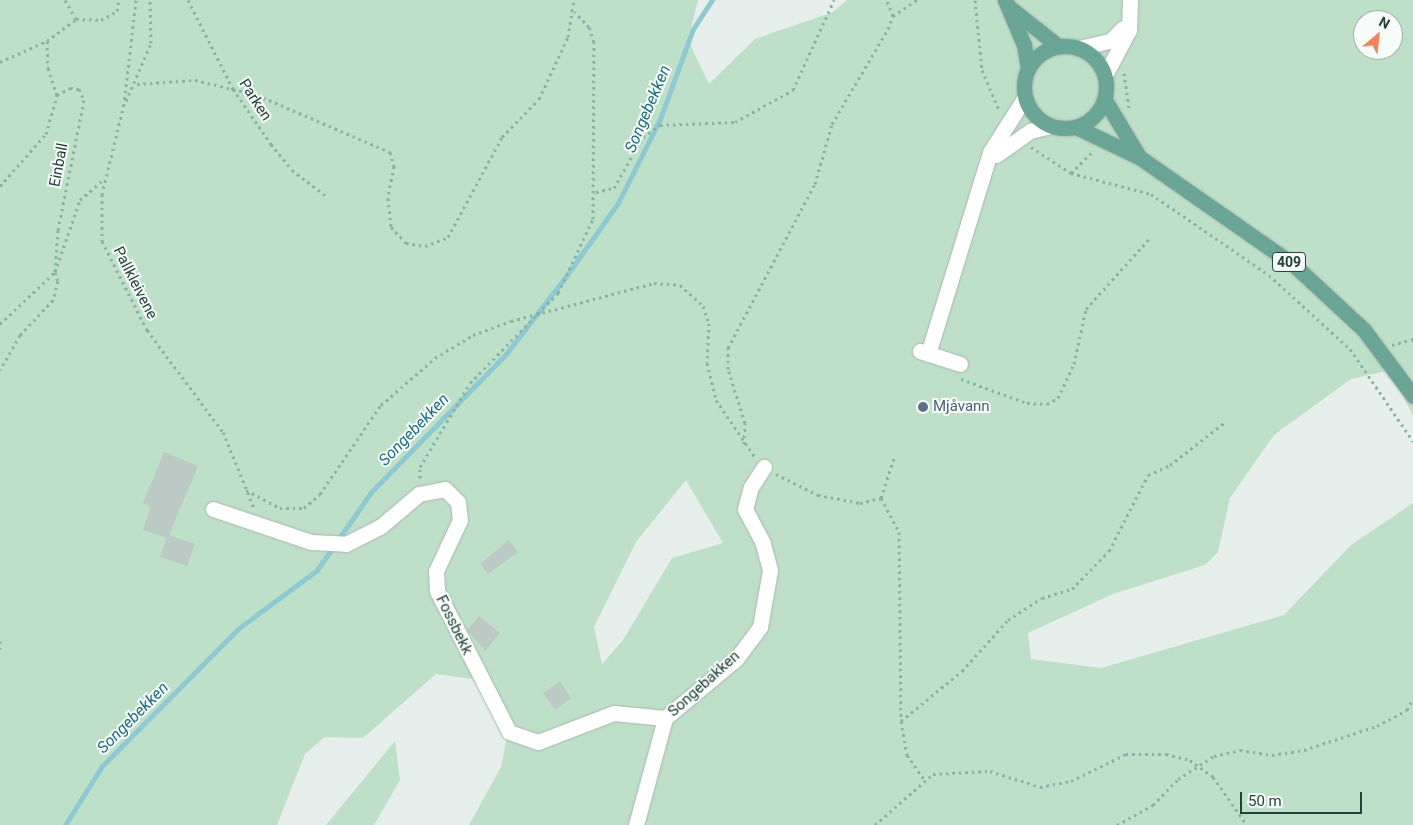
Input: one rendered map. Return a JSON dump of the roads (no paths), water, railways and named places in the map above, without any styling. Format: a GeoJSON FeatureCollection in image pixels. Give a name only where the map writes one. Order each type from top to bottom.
{"type":"FeatureCollection","features":[{"type":"Feature","properties":{"kind":"main road"},"geometry":{"type":"LineString","coordinates":[[1007,3],[1058,46]]}},
{"type":"Feature","properties":{"kind":"main road"},"geometry":{"type":"LineString","coordinates":[[1007,3],[1028,68],[1025,97],[1034,114],[1050,126]]}},
{"type":"Feature","properties":{"kind":"main road"},"geometry":{"type":"LineString","coordinates":[[1028,68],[1040,53],[1058,46],[1078,48],[1095,58],[1105,75],[1105,100],[1091,120],[1076,127]]}},
{"type":"Feature","properties":{"kind":"main road","name":"409"},"geometry":{"type":"LineString","coordinates":[[1105,100],[1139,157]]}},
{"type":"Feature","properties":{"kind":"main road","name":"409"},"geometry":{"type":"LineString","coordinates":[[1050,126],[1076,127],[1139,157],[1294,265],[1380,349],[1413,396]]}},
{"type":"Feature","properties":{"kind":"street"},"geometry":{"type":"LineString","coordinates":[[1078,48],[1110,41],[1131,7]]}},
{"type":"Feature","properties":{"kind":"street"},"geometry":{"type":"LineString","coordinates":[[1105,75],[1129,30],[1131,7]]}},
{"type":"Feature","properties":{"kind":"street"},"geometry":{"type":"LineString","coordinates":[[958,371],[923,352],[992,148],[1010,124],[1025,97]]}},
{"type":"Feature","properties":{"kind":"street"},"geometry":{"type":"LineString","coordinates":[[989,161],[1020,136],[1050,126]]}},
{"type":"Feature","properties":{"kind":"street","name":"Songebakken"},"geometry":{"type":"LineString","coordinates":[[636,825],[665,718],[736,659],[760,627],[770,570],[763,543],[745,509],[751,486],[764,467]]}},
{"type":"Feature","properties":{"kind":"street","name":"Fossbekk"},"geometry":{"type":"LineString","coordinates":[[213,509],[311,542],[346,544],[380,528],[419,494],[445,489],[458,502],[460,520],[436,571],[437,590],[509,732],[538,742],[614,712],[665,718]]}},
{"type":"Feature","properties":{"kind":"waterway","name":"Songebekken"},"geometry":{"type":"LineString","coordinates":[[65,825],[102,766],[239,628],[317,570],[372,491],[506,354],[564,279],[618,203],[660,119],[693,29],[712,0]]}},
{"type":"Feature","properties":{"kind":"place","name":"Mjåvann"},"geometry":{"type":"Point","coordinates":[923,407]}}]}
